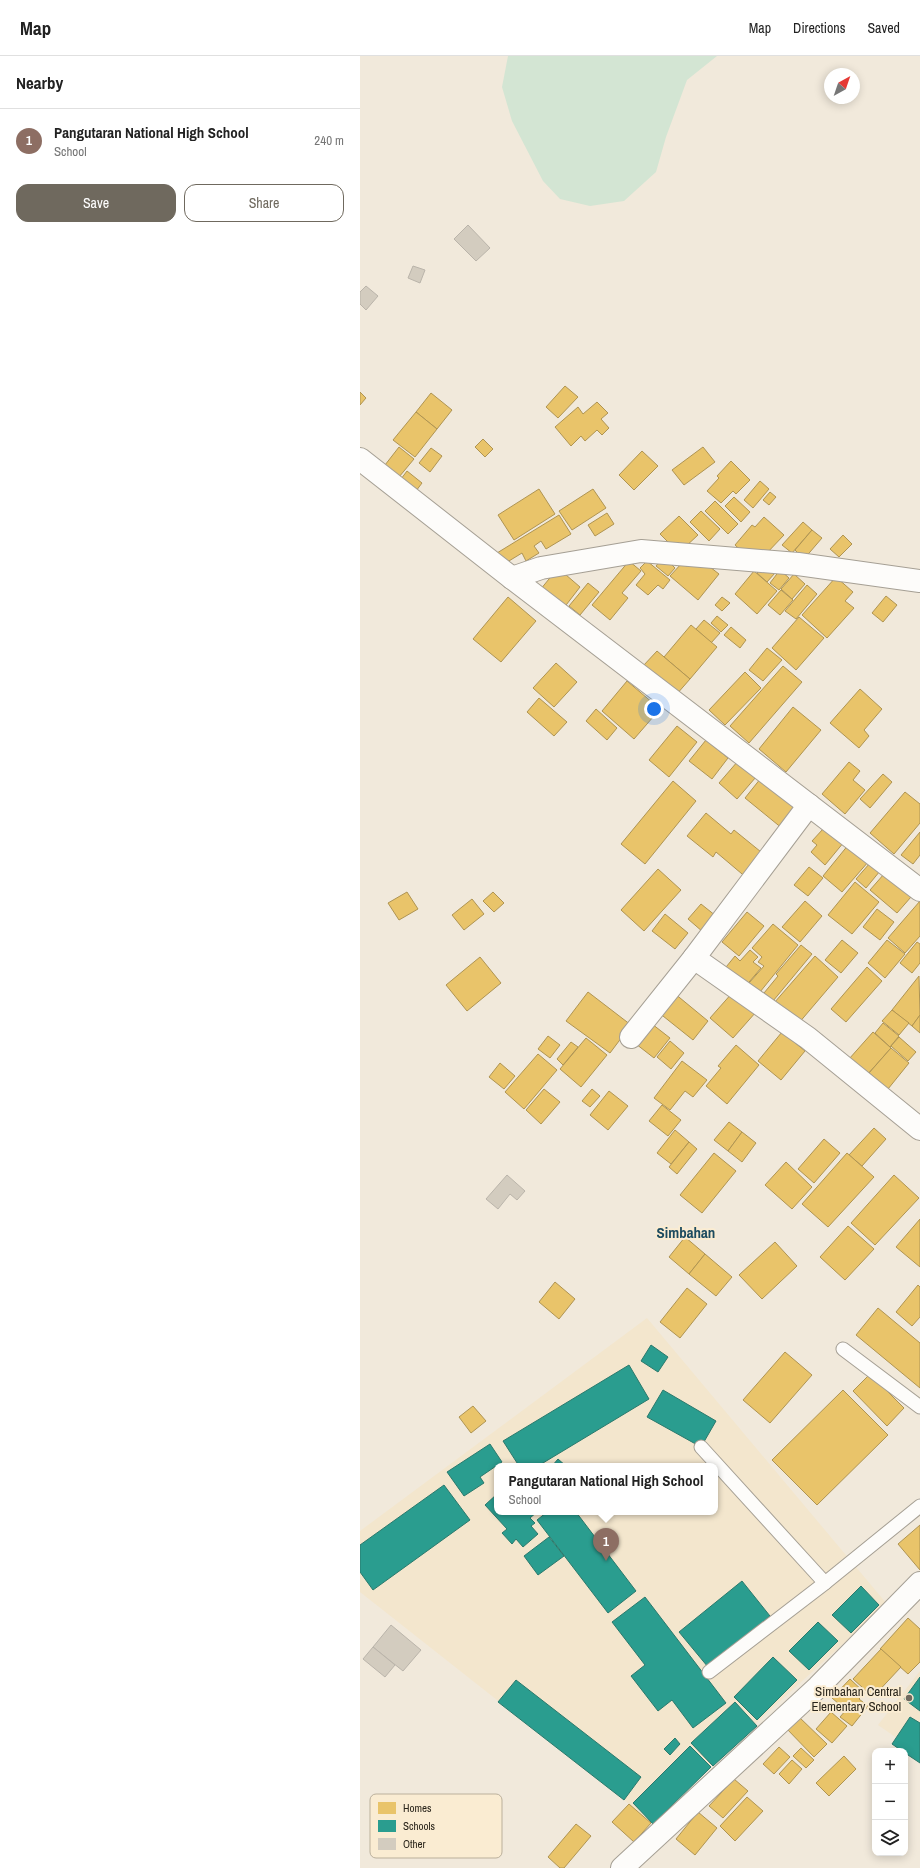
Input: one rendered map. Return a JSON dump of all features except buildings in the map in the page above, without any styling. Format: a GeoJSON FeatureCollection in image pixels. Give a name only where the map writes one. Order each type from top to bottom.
{"type":"FeatureCollection","features":[{"type":"Feature","properties":{"kind":"street"},"geometry":{"type":"LineString","coordinates":[[360,459],[512,578],[920,890]]}},
{"type":"Feature","properties":{"kind":"street"},"geometry":{"type":"LineString","coordinates":[[512,578],[541,568],[642,550],[798,564],[920,581]]}},
{"type":"Feature","properties":{"kind":"street"},"geometry":{"type":"LineString","coordinates":[[631,1037],[694,958],[809,805]]}},
{"type":"Feature","properties":{"kind":"street"},"geometry":{"type":"LineString","coordinates":[[694,958],[808,1038],[920,1129]]}},
{"type":"Feature","properties":{"kind":"street"},"geometry":{"type":"LineString","coordinates":[[622,1868],[818,1687],[920,1583]]}},
{"type":"Feature","properties":{"kind":"lane"},"geometry":{"type":"LineString","coordinates":[[843,1349],[920,1407]]}},
{"type":"Feature","properties":{"kind":"lane"},"geometry":{"type":"LineString","coordinates":[[700,1447],[715,1463]]}},
{"type":"Feature","properties":{"kind":"lane"},"geometry":{"type":"LineString","coordinates":[[718,1467],[825,1584]]}},
{"type":"Feature","properties":{"kind":"lane"},"geometry":{"type":"LineString","coordinates":[[709,1672],[825,1584],[920,1506]]}},
{"type":"Feature","properties":{"kind":"shaded area"},"geometry":{"type":"Polygon","coordinates":[[[647,1318],[887,1604],[703,1771],[653,1823],[360,1592],[360,1531],[647,1318]]]}},
{"type":"Feature","properties":{"kind":"shaded area","name":"Simbahan Central Elementary School"},"geometry":{"type":"Polygon","coordinates":[[[920,1671],[920,1754],[878,1725],[920,1671]]]}},
{"type":"Feature","properties":{"kind":"green space"},"geometry":{"type":"Polygon","coordinates":[[[508,56],[717,56],[687,80],[666,137],[656,172],[624,201],[590,206],[560,199],[543,181],[512,121],[502,87],[508,56]]]}},
{"type":"Feature","properties":{"kind":"place","name":"Pangutaran National High School"},"geometry":{"type":"Point","coordinates":[606,1561]}},
{"type":"Feature","properties":{"kind":"place","name":"Simbahan Central Elementary School"},"geometry":{"type":"Point","coordinates":[909,1698]}},
{"type":"Feature","properties":{"kind":"district","name":"Simbahan"},"geometry":{"type":"Point","coordinates":[686,1232]}}]}
